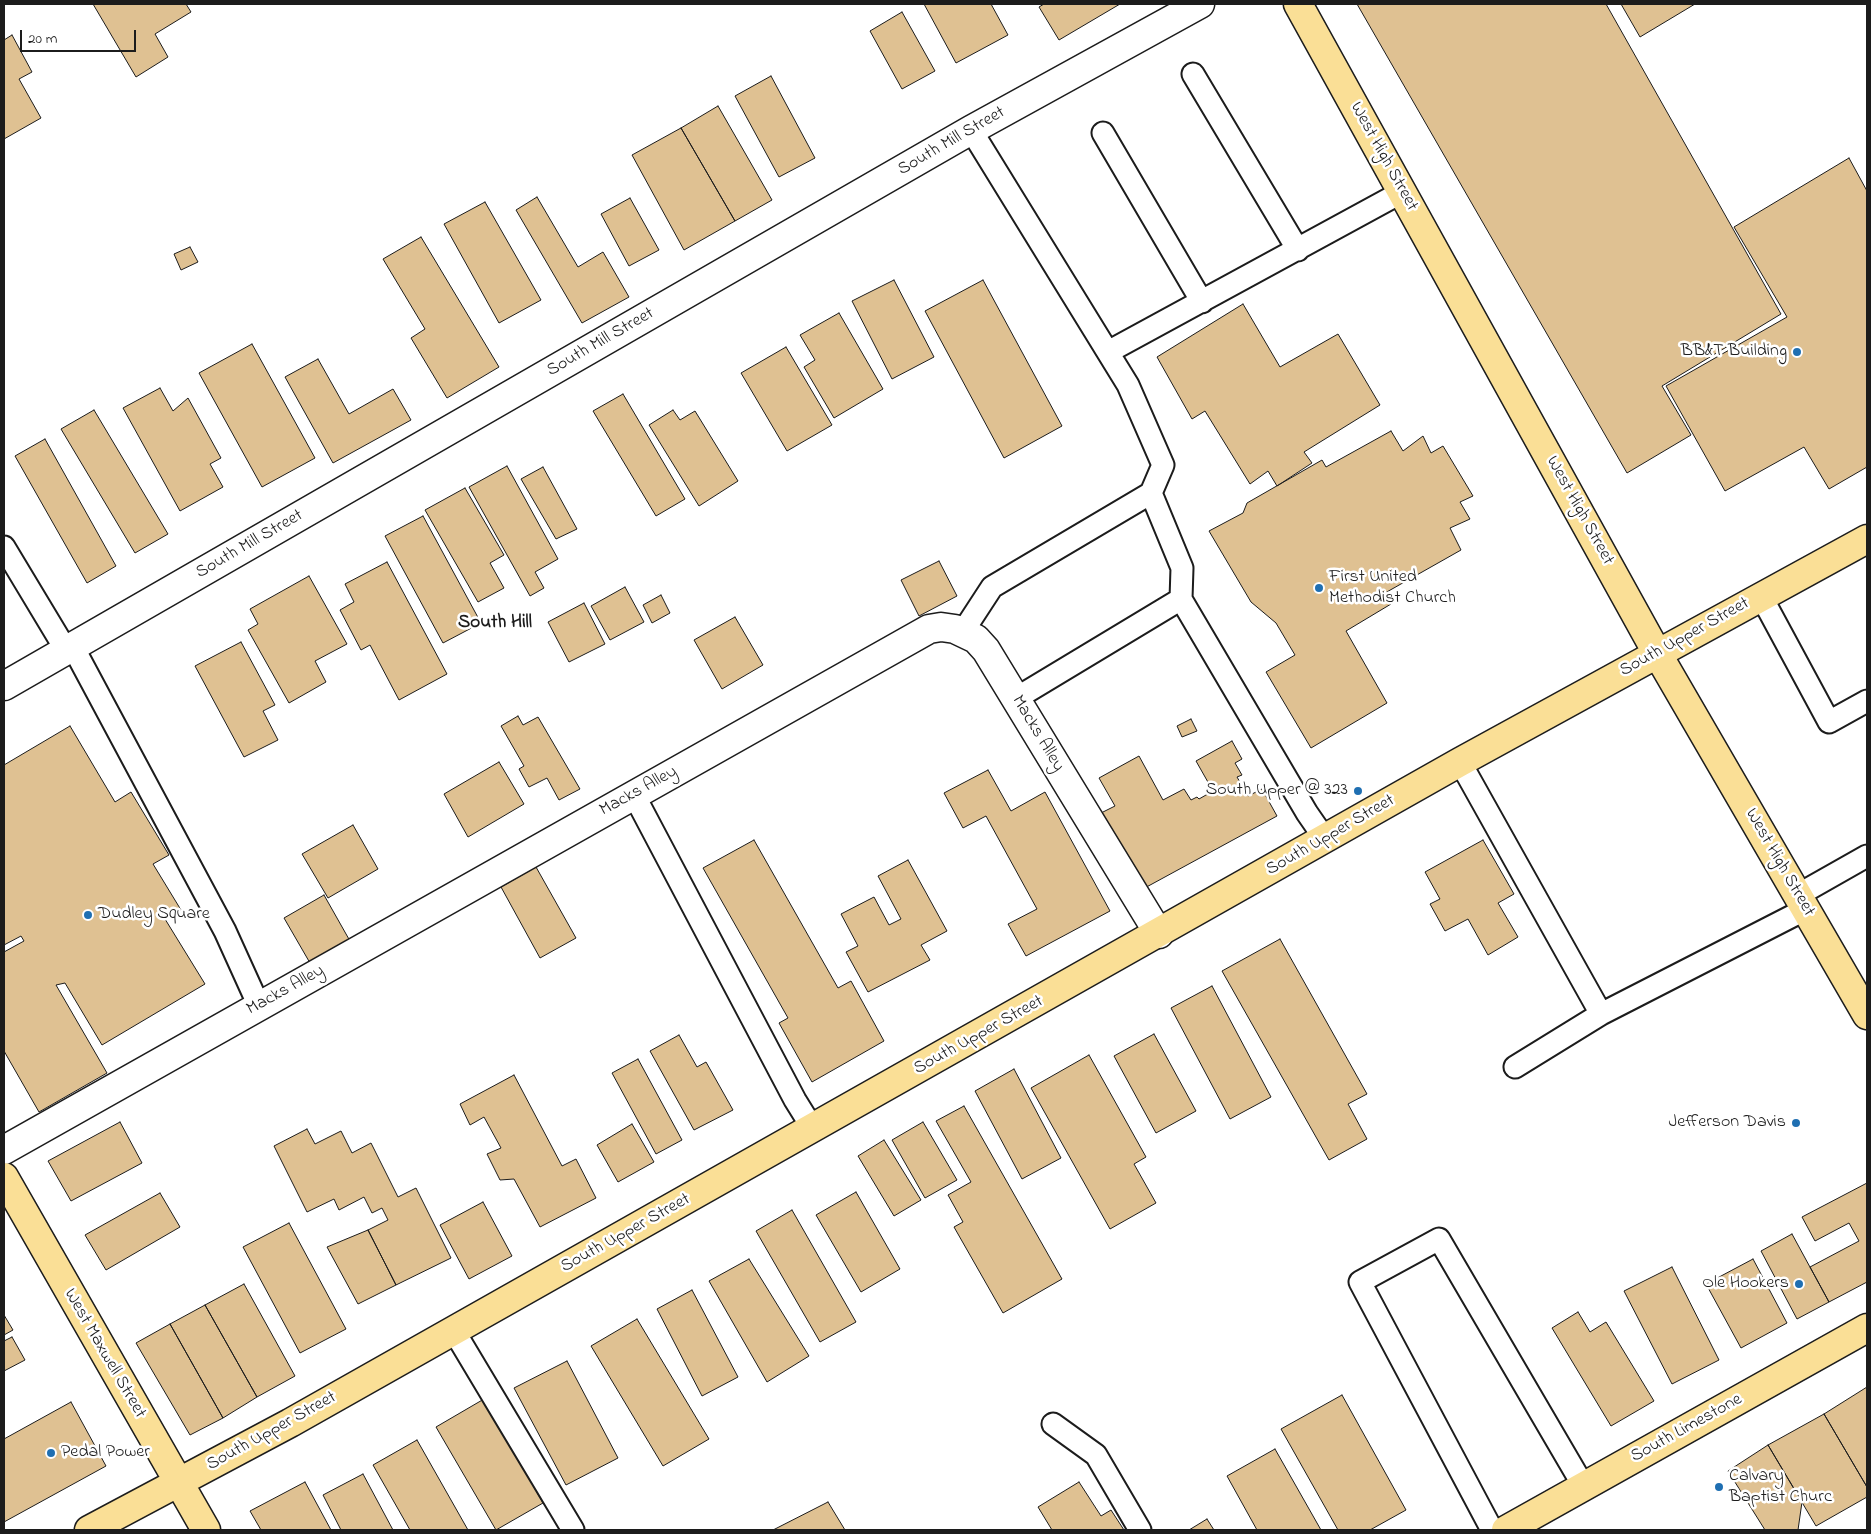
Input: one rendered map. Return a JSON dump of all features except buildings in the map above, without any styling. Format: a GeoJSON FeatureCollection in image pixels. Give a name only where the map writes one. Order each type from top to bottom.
{"type":"FeatureCollection","features":[{"type":"Feature","properties":{"kind":"main road","name":"West High Street"},"geometry":{"type":"LineString","coordinates":[[1298,4],[1657,653],[1867,1015]]}},
{"type":"Feature","properties":{"kind":"main road","name":"South Upper Street"},"geometry":{"type":"LineString","coordinates":[[89,1530],[178,1484],[454,1331],[1159,934],[1460,762],[1867,539]]}},
{"type":"Feature","properties":{"kind":"main road","name":"West Maxwell Street"},"geometry":{"type":"LineString","coordinates":[[4,1177],[206,1530]]}},
{"type":"Feature","properties":{"kind":"main road","name":"South Limestone"},"geometry":{"type":"LineString","coordinates":[[1506,1530],[1867,1328]]}},
{"type":"Feature","properties":{"kind":"street","name":"South Mill Street"},"geometry":{"type":"LineString","coordinates":[[4,686],[971,130],[1200,4]]}},
{"type":"Feature","properties":{"kind":"street","name":"Macks Alley"},"geometry":{"type":"LineString","coordinates":[[4,1150],[929,629],[941,627],[962,633],[976,639],[986,650],[1159,934]]}},
{"type":"Feature","properties":{"kind":"lane"},"geometry":{"type":"LineString","coordinates":[[1193,74],[1298,250]]}},
{"type":"Feature","properties":{"kind":"lane"},"geometry":{"type":"LineString","coordinates":[[962,633],[992,587],[1151,493],[1163,465],[1128,385],[971,130]]}},
{"type":"Feature","properties":{"kind":"lane"},"geometry":{"type":"LineString","coordinates":[[1103,133],[1202,302]]}},
{"type":"Feature","properties":{"kind":"lane"},"geometry":{"type":"LineString","coordinates":[[1108,352],[1402,192]]}},
{"type":"Feature","properties":{"kind":"lane"},"geometry":{"type":"LineString","coordinates":[[1151,493],[1182,568],[1181,599],[1307,813],[1325,839]]}},
{"type":"Feature","properties":{"kind":"lane"},"geometry":{"type":"LineString","coordinates":[[4,547],[69,649],[225,931],[258,1006]]}},
{"type":"Feature","properties":{"kind":"lane"},"geometry":{"type":"LineString","coordinates":[[1761,596],[1829,722],[1867,701]]}},
{"type":"Feature","properties":{"kind":"lane"},"geometry":{"type":"LineString","coordinates":[[1015,699],[1181,599]]}},
{"type":"Feature","properties":{"kind":"lane"},"geometry":{"type":"LineString","coordinates":[[1460,762],[1601,1014]]}},
{"type":"Feature","properties":{"kind":"lane"},"geometry":{"type":"LineString","coordinates":[[634,795],[791,1092],[813,1129]]}},
{"type":"Feature","properties":{"kind":"lane"},"geometry":{"type":"LineString","coordinates":[[1515,1067],[1601,1014],[1802,902],[1867,856]]}},
{"type":"Feature","properties":{"kind":"lane"},"geometry":{"type":"LineString","coordinates":[[1492,1530],[1360,1282],[1439,1239],[1584,1488]]}},
{"type":"Feature","properties":{"kind":"lane"},"geometry":{"type":"LineString","coordinates":[[454,1331],[573,1530]]}},
{"type":"Feature","properties":{"kind":"lane"},"geometry":{"type":"LineString","coordinates":[[1053,1424],[1096,1455],[1140,1530]]}},
{"type":"Feature","properties":{"kind":"place","name":"BB&T Building"},"geometry":{"type":"Point","coordinates":[1797,352]}},
{"type":"Feature","properties":{"kind":"place","name":"First United Methodist Church"},"geometry":{"type":"Point","coordinates":[1319,588]}},
{"type":"Feature","properties":{"kind":"place","name":"South Upper @ 323"},"geometry":{"type":"Point","coordinates":[1358,791]}},
{"type":"Feature","properties":{"kind":"place","name":"Dudley Square"},"geometry":{"type":"Point","coordinates":[88,915]}},
{"type":"Feature","properties":{"kind":"place","name":"Jefferson Davis"},"geometry":{"type":"Point","coordinates":[1796,1123]}},
{"type":"Feature","properties":{"kind":"place","name":"Ole Hookers"},"geometry":{"type":"Point","coordinates":[1799,1284]}},
{"type":"Feature","properties":{"kind":"place","name":"Pedal Power"},"geometry":{"type":"Point","coordinates":[51,1453]}},
{"type":"Feature","properties":{"kind":"place","name":"Calvary Baptist Churc"},"geometry":{"type":"Point","coordinates":[1719,1487]}},
{"type":"Feature","properties":{"kind":"district","name":"South Hill"},"geometry":{"type":"Point","coordinates":[495,624]}}]}
